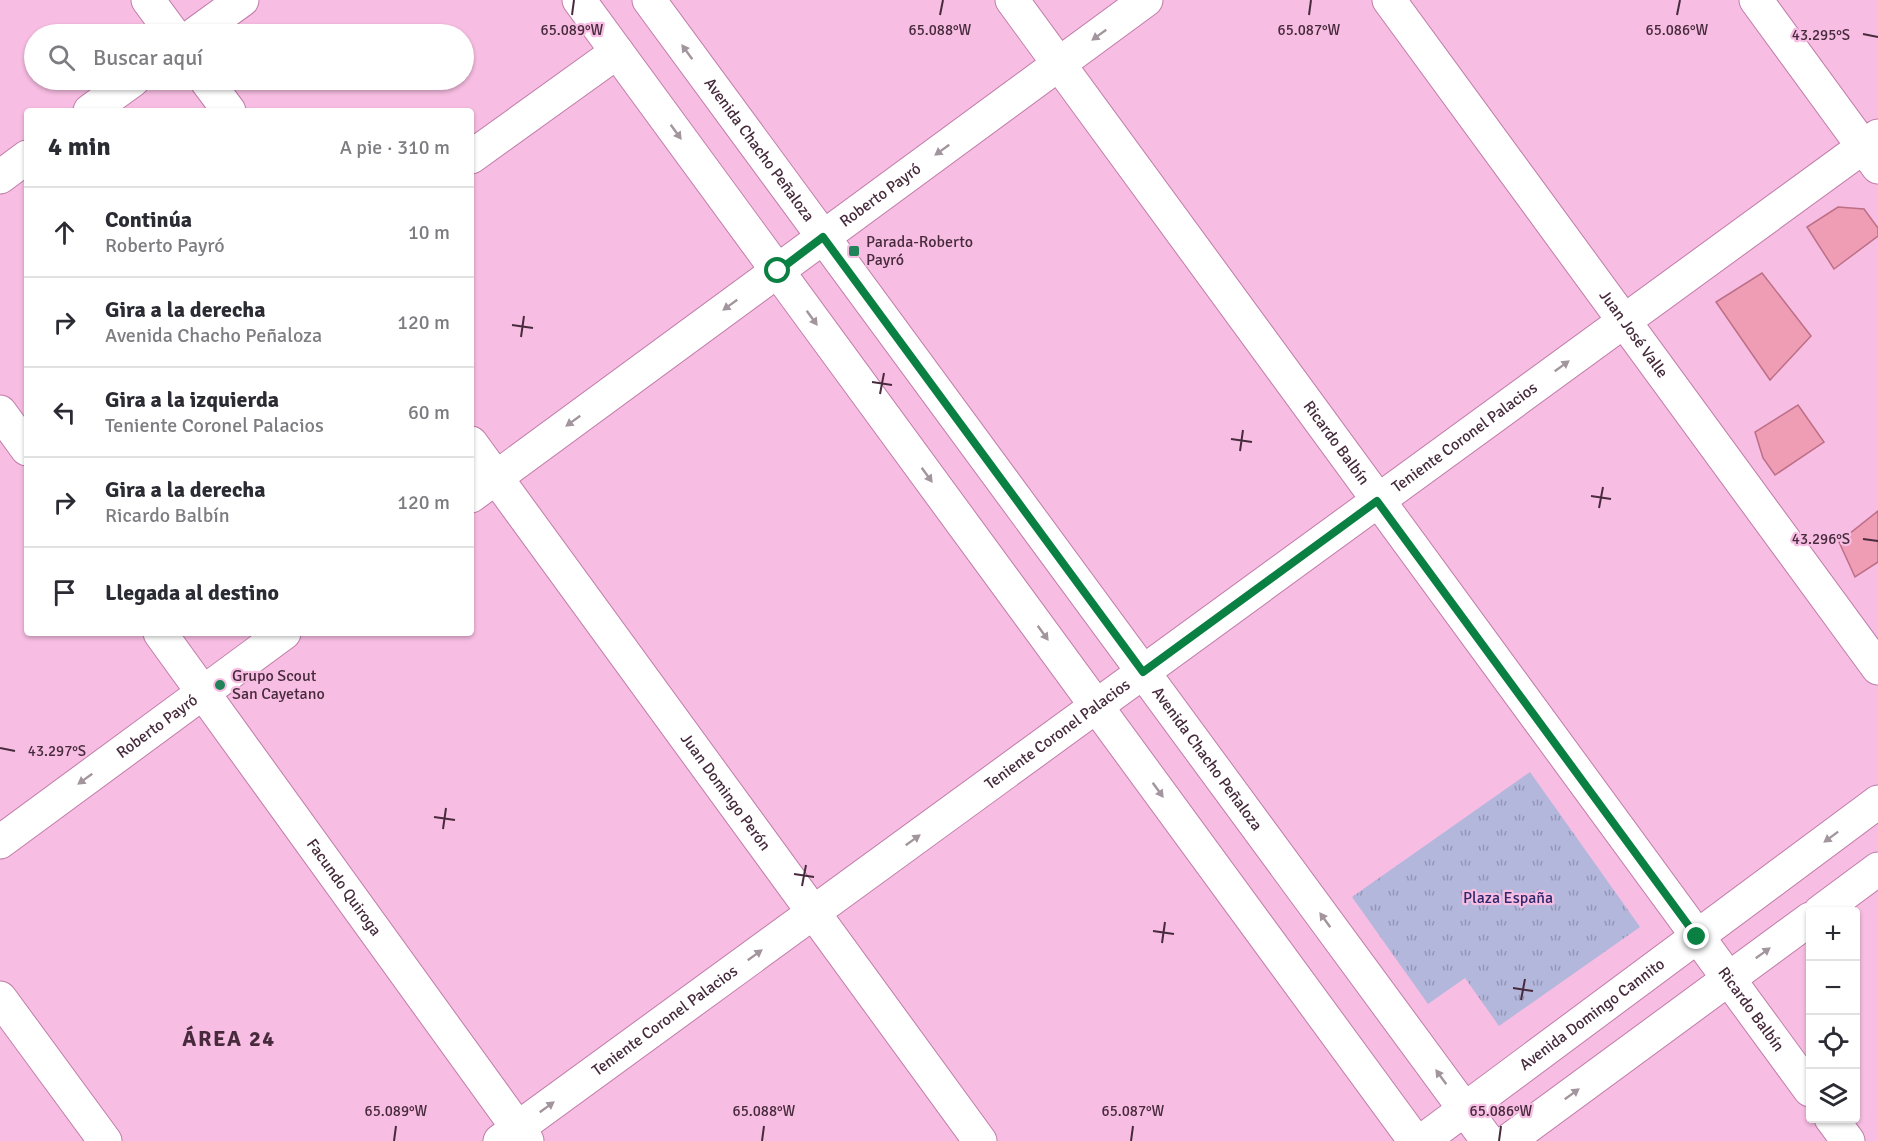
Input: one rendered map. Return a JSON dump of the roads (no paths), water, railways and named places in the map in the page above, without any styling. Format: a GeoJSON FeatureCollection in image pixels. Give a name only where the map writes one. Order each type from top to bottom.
{"type":"FeatureCollection","features":[{"type":"Feature","properties":{"kind":"street"},"geometry":{"type":"LineString","coordinates":[[148,0],[166,24]]}},
{"type":"Feature","properties":{"kind":"street"},"geometry":{"type":"LineString","coordinates":[[209,24],[242,0]]}},
{"type":"Feature","properties":{"kind":"street"},"geometry":{"type":"LineString","coordinates":[[579,0],[1415,1141]]}},
{"type":"Feature","properties":{"kind":"street","name":"Avenida Chacho Peñaloza"},"geometry":{"type":"LineString","coordinates":[[649,0],[1488,1141]]}},
{"type":"Feature","properties":{"kind":"street","name":"Ricardo Balbín"},"geometry":{"type":"LineString","coordinates":[[1012,0],[1806,1085]]}},
{"type":"Feature","properties":{"kind":"street","name":"Roberto Payró"},"geometry":{"type":"LineString","coordinates":[[484,487],[1146,0]]}},
{"type":"Feature","properties":{"kind":"street","name":"Juan José Valle"},"geometry":{"type":"LineString","coordinates":[[1389,0],[1878,668]]}},
{"type":"Feature","properties":{"kind":"street"},"geometry":{"type":"LineString","coordinates":[[1756,0],[1873,150]]}},
{"type":"Feature","properties":{"kind":"street"},"geometry":{"type":"LineString","coordinates":[[474,155],[617,52]]}},
{"type":"Feature","properties":{"kind":"street"},"geometry":{"type":"LineString","coordinates":[[94,108],[119,90]]}},
{"type":"Feature","properties":{"kind":"street"},"geometry":{"type":"LineString","coordinates":[[213,90],[227,108]]}},
{"type":"Feature","properties":{"kind":"street","name":"Teniente Coronel Palacios"},"geometry":{"type":"LineString","coordinates":[[515,1137],[813,912],[1624,321],[1873,150]]}},
{"type":"Feature","properties":{"kind":"street"},"geometry":{"type":"LineString","coordinates":[[0,177],[24,159]]}},
{"type":"Feature","properties":{"kind":"street"},"geometry":{"type":"LineString","coordinates":[[0,412],[24,445]]}},
{"type":"Feature","properties":{"kind":"street","name":"Juan Domingo Perón"},"geometry":{"type":"LineString","coordinates":[[474,453],[484,487],[813,912],[980,1141]]}},
{"type":"Feature","properties":{"kind":"street","name":"Facundo Quiroga"},"geometry":{"type":"LineString","coordinates":[[162,636],[515,1137]]}},
{"type":"Feature","properties":{"kind":"street","name":"Roberto Payró"},"geometry":{"type":"LineString","coordinates":[[0,842],[280,636]]}},
{"type":"Feature","properties":{"kind":"street","name":"Avenida Domingo Cannito"},"geometry":{"type":"LineString","coordinates":[[1422,1141],[1878,802]]}},
{"type":"Feature","properties":{"kind":"street"},"geometry":{"type":"LineString","coordinates":[[1827,907],[1878,869]]}},
{"type":"Feature","properties":{"kind":"street"},"geometry":{"type":"LineString","coordinates":[[1508,1141],[1806,922]]}},
{"type":"Feature","properties":{"kind":"street"},"geometry":{"type":"LineString","coordinates":[[0,998],[105,1141]]}},
{"type":"Feature","properties":{"kind":"street"},"geometry":{"type":"LineString","coordinates":[[1835,1123],[1848,1141]]}},
{"type":"Feature","properties":{"kind":"place","name":"Parada-Roberto Payró"},"geometry":{"type":"Point","coordinates":[854,251]}},
{"type":"Feature","properties":{"kind":"place","name":"Grupo Scout San Cayetano"},"geometry":{"type":"Point","coordinates":[220,685]}},
{"type":"Feature","properties":{"kind":"district","name":"ÁREA 24"},"geometry":{"type":"Point","coordinates":[229,1038]}},
{"type":"Feature","properties":{"kind":"park label","name":"Plaza España"},"geometry":{"type":"Point","coordinates":[1508,898]}}]}
